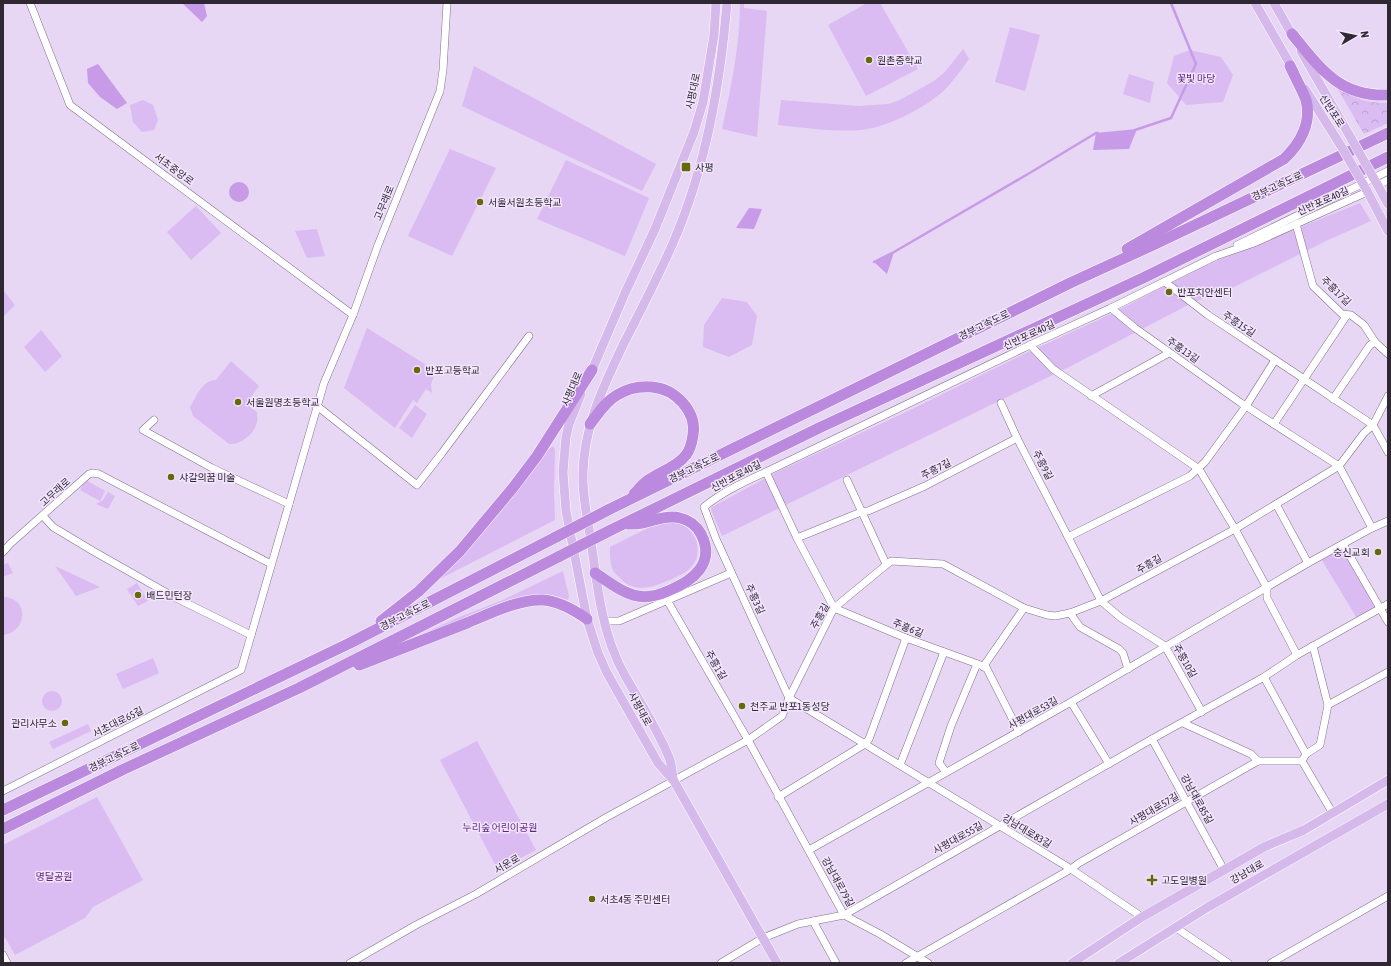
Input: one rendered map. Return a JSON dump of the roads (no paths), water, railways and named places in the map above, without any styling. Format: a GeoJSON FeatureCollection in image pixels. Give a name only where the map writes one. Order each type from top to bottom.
{"type":"FeatureCollection","features":[{"type":"Feature","properties":{"kind":"highway"},"geometry":{"type":"LineString","coordinates":[[1292,34],[1319,67],[1335,82],[1347,88],[1361,92],[1377,95],[1388,95]]}},
{"type":"Feature","properties":{"kind":"highway"},"geometry":{"type":"LineString","coordinates":[[1070,282],[1284,159],[1290,153],[1303,133],[1308,113],[1305,98],[1290,66]]}},
{"type":"Feature","properties":{"kind":"highway","name":"경부고속도로"},"geometry":{"type":"LineString","coordinates":[[3,810],[350,643],[608,510],[1070,282],[1154,244],[1388,133]]}},
{"type":"Feature","properties":{"kind":"highway","name":"경부고속도로"},"geometry":{"type":"LineString","coordinates":[[3,829],[122,770],[299,688],[611,530],[821,427],[1143,278],[1388,157]]}},
{"type":"Feature","properties":{"kind":"highway"},"geometry":{"type":"LineString","coordinates":[[350,643],[398,609],[419,591],[460,551],[512,489],[537,456],[592,370]]}},
{"type":"Feature","properties":{"kind":"highway"},"geometry":{"type":"LineString","coordinates":[[590,424],[607,403],[616,396],[637,388],[653,387],[664,390],[681,401],[689,410],[694,432],[690,448],[686,456],[671,467],[649,479],[628,500]]}},
{"type":"Feature","properties":{"kind":"highway"},"geometry":{"type":"LineString","coordinates":[[595,573],[623,591],[639,596],[648,596],[664,593],[690,581],[702,567],[705,554],[704,541],[697,528],[686,520],[670,517],[642,523],[622,525]]}},
{"type":"Feature","properties":{"kind":"highway"},"geometry":{"type":"LineString","coordinates":[[299,688],[527,601],[542,600],[557,603],[573,610],[587,619]]}},
{"type":"Feature","properties":{"kind":"main road","name":"사평대로"},"geometry":{"type":"LineString","coordinates":[[716,3],[714,35],[704,96],[694,132],[658,222],[625,293],[569,424],[566,437],[563,472],[566,511],[587,619],[593,640],[607,673],[658,763],[674,781],[777,963]]}},
{"type":"Feature","properties":{"kind":"main road","name":"사평대로"},"geometry":{"type":"LineString","coordinates":[[674,781],[669,757],[616,657],[604,621],[595,573],[583,481],[585,447],[590,424],[604,386],[672,243],[686,210],[701,162],[707,136],[723,53],[727,3]]}},
{"type":"Feature","properties":{"kind":"main road","name":"신반포로"},"geometry":{"type":"LineString","coordinates":[[1255,3],[1290,66],[1341,146],[1388,231]]}},
{"type":"Feature","properties":{"kind":"main road","name":"신반포로"},"geometry":{"type":"LineString","coordinates":[[1274,3],[1388,204]]}},
{"type":"Feature","properties":{"kind":"main road","name":"강남대로"},"geometry":{"type":"LineString","coordinates":[[1072,963],[1142,917],[1264,846],[1304,830],[1388,780]]}},
{"type":"Feature","properties":{"kind":"main road","name":"강남대로"},"geometry":{"type":"LineString","coordinates":[[1119,963],[1208,907],[1388,804]]}},
{"type":"Feature","properties":{"kind":"street","name":"서초중앙로"},"geometry":{"type":"LineString","coordinates":[[30,3],[70,105],[353,315]]}},
{"type":"Feature","properties":{"kind":"street","name":"고무래로"},"geometry":{"type":"LineString","coordinates":[[242,670],[271,564],[324,383],[353,315],[378,245],[440,90],[443,70],[447,3]]}},
{"type":"Feature","properties":{"kind":"street"},"geometry":{"type":"LineString","coordinates":[[1216,256],[1388,171]]}},
{"type":"Feature","properties":{"kind":"street"},"geometry":{"type":"LineString","coordinates":[[1377,184],[1388,180]]}},
{"type":"Feature","properties":{"kind":"street","name":"신반포로40길"},"geometry":{"type":"LineString","coordinates":[[704,508],[712,500],[730,489],[1030,345],[1112,308],[1216,256],[1254,243],[1366,191]]}},
{"type":"Feature","properties":{"kind":"street","name":"주흥17길"},"geometry":{"type":"LineString","coordinates":[[1296,224],[1313,286],[1342,314],[1351,316],[1364,325],[1375,342],[1388,354]]}},
{"type":"Feature","properties":{"kind":"street","name":"주흥15길"},"geometry":{"type":"LineString","coordinates":[[1165,282],[1208,315],[1373,425]]}},
{"type":"Feature","properties":{"kind":"street","name":"주흥13길"},"geometry":{"type":"LineString","coordinates":[[1112,308],[1135,328],[1169,353],[1246,406],[1339,466]]}},
{"type":"Feature","properties":{"kind":"street"},"geometry":{"type":"LineString","coordinates":[[1274,424],[1347,315]]}},
{"type":"Feature","properties":{"kind":"street"},"geometry":{"type":"LineString","coordinates":[[317,406],[417,485],[529,336]]}},
{"type":"Feature","properties":{"kind":"street"},"geometry":{"type":"LineString","coordinates":[[1333,399],[1370,345],[1375,342]]}},
{"type":"Feature","properties":{"kind":"street"},"geometry":{"type":"LineString","coordinates":[[1030,345],[1053,369],[1198,469],[1235,529],[1267,588],[1267,598],[1297,655]]}},
{"type":"Feature","properties":{"kind":"street"},"geometry":{"type":"LineString","coordinates":[[1091,396],[1169,353]]}},
{"type":"Feature","properties":{"kind":"street"},"geometry":{"type":"LineString","coordinates":[[1068,537],[1190,476],[1206,462],[1246,406],[1275,360]]}},
{"type":"Feature","properties":{"kind":"street","name":"주흥길"},"geometry":{"type":"LineString","coordinates":[[674,781],[748,740],[782,716],[789,698],[834,608],[891,561],[943,564],[1024,608],[1047,616],[1070,613],[1101,601],[1235,529],[1339,466],[1364,432],[1373,425],[1388,396]]}},
{"type":"Feature","properties":{"kind":"street","name":"주흥9길"},"geometry":{"type":"LineString","coordinates":[[1001,403],[1017,438],[1101,601]]}},
{"type":"Feature","properties":{"kind":"street"},"geometry":{"type":"LineString","coordinates":[[154,420],[143,430],[212,468],[289,504]]}},
{"type":"Feature","properties":{"kind":"street"},"geometry":{"type":"LineString","coordinates":[[1373,425],[1388,452]]}},
{"type":"Feature","properties":{"kind":"street","name":"주흥7길"},"geometry":{"type":"LineString","coordinates":[[797,538],[861,512],[868,511],[925,486],[1017,438]]}},
{"type":"Feature","properties":{"kind":"street"},"geometry":{"type":"LineString","coordinates":[[1339,466],[1372,528]]}},
{"type":"Feature","properties":{"kind":"street"},"geometry":{"type":"LineString","coordinates":[[766,472],[797,538],[834,608]]}},
{"type":"Feature","properties":{"kind":"street","name":"고무래로"},"geometry":{"type":"LineString","coordinates":[[251,635],[174,597],[93,551],[53,527],[43,516],[90,474],[99,474],[271,564]]}},
{"type":"Feature","properties":{"kind":"street"},"geometry":{"type":"LineString","coordinates":[[847,480],[886,564]]}},
{"type":"Feature","properties":{"kind":"street"},"geometry":{"type":"LineString","coordinates":[[1276,504],[1308,563]]}},
{"type":"Feature","properties":{"kind":"street","name":"주흥3길"},"geometry":{"type":"LineString","coordinates":[[704,508],[731,573],[789,698]]}},
{"type":"Feature","properties":{"kind":"street"},"geometry":{"type":"LineString","coordinates":[[3,552],[10,544],[43,516]]}},
{"type":"Feature","properties":{"kind":"street","name":"사평대로53길"},"geometry":{"type":"LineString","coordinates":[[809,850],[1019,732],[1308,563],[1372,528],[1388,521]]}},
{"type":"Feature","properties":{"kind":"street"},"geometry":{"type":"LineString","coordinates":[[1343,544],[1388,622]]}},
{"type":"Feature","properties":{"kind":"street"},"geometry":{"type":"LineString","coordinates":[[604,621],[619,621],[731,573]]}},
{"type":"Feature","properties":{"kind":"street","name":"주흥1길"},"geometry":{"type":"LineString","coordinates":[[667,600],[748,740]]}},
{"type":"Feature","properties":{"kind":"street","name":"주흥10길"},"geometry":{"type":"LineString","coordinates":[[1101,601],[1121,618],[1165,646],[1202,712]]}},
{"type":"Feature","properties":{"kind":"street","name":"사평대로55길"},"geometry":{"type":"LineString","coordinates":[[721,963],[763,938],[798,924],[844,915],[1152,738],[1183,723],[1264,677],[1297,655],[1388,604]]}},
{"type":"Feature","properties":{"kind":"street","name":"주흥6길"},"geometry":{"type":"LineString","coordinates":[[834,608],[906,638],[980,665]]}},
{"type":"Feature","properties":{"kind":"street"},"geometry":{"type":"LineString","coordinates":[[946,772],[940,763],[950,731],[980,665],[1024,608]]}},
{"type":"Feature","properties":{"kind":"street"},"geometry":{"type":"LineString","coordinates":[[1070,613],[1080,627],[1123,653],[1128,669]]}},
{"type":"Feature","properties":{"kind":"street"},"geometry":{"type":"LineString","coordinates":[[778,797],[866,744],[906,638]]}},
{"type":"Feature","properties":{"kind":"street"},"geometry":{"type":"LineString","coordinates":[[1313,646],[1328,705],[1320,745],[1306,754],[1302,761],[1332,812]]}},
{"type":"Feature","properties":{"kind":"street"},"geometry":{"type":"LineString","coordinates":[[900,765],[944,652]]}},
{"type":"Feature","properties":{"kind":"street"},"geometry":{"type":"LineString","coordinates":[[980,665],[986,668],[1019,732]]}},
{"type":"Feature","properties":{"kind":"street","name":"서초대로65길"},"geometry":{"type":"LineString","coordinates":[[3,792],[242,670]]}},
{"type":"Feature","properties":{"kind":"street"},"geometry":{"type":"LineString","coordinates":[[1328,705],[1388,672]]}},
{"type":"Feature","properties":{"kind":"street"},"geometry":{"type":"LineString","coordinates":[[1264,677],[1306,754]]}},
{"type":"Feature","properties":{"kind":"street","name":"강남대로83길"},"geometry":{"type":"LineString","coordinates":[[789,698],[1071,869],[1142,917]]}},
{"type":"Feature","properties":{"kind":"street"},"geometry":{"type":"LineString","coordinates":[[1071,702],[1109,764]]}},
{"type":"Feature","properties":{"kind":"street"},"geometry":{"type":"LineString","coordinates":[[1183,723],[1251,754],[1258,761]]}},
{"type":"Feature","properties":{"kind":"street","name":"강남대로85길"},"geometry":{"type":"LineString","coordinates":[[1152,738],[1224,870]]}},
{"type":"Feature","properties":{"kind":"street","name":"강남대로79길"},"geometry":{"type":"LineString","coordinates":[[748,740],[844,915],[880,934],[928,963]]}},
{"type":"Feature","properties":{"kind":"street","name":"사평대로57길"},"geometry":{"type":"LineString","coordinates":[[906,963],[926,950],[1071,869],[1258,761],[1302,761]]}},
{"type":"Feature","properties":{"kind":"street","name":"서운로"},"geometry":{"type":"LineString","coordinates":[[350,963],[416,925],[476,894],[607,817],[674,781]]}},
{"type":"Feature","properties":{"kind":"street"},"geometry":{"type":"LineString","coordinates":[[1271,963],[1388,896]]}},
{"type":"Feature","properties":{"kind":"street"},"geometry":{"type":"LineString","coordinates":[[813,921],[836,963]]}},
{"type":"Feature","properties":{"kind":"street"},"geometry":{"type":"LineString","coordinates":[[1175,927],[1228,963]]}},
{"type":"Feature","properties":{"kind":"street"},"geometry":{"type":"LineString","coordinates":[[3,955],[7,963]]}},
{"type":"Feature","properties":{"kind":"waterway"},"geometry":{"type":"LineString","coordinates":[[1135,130],[1171,118],[1196,64],[1171,3]]}},
{"type":"Feature","properties":{"kind":"waterway"},"geometry":{"type":"LineString","coordinates":[[874,262],[894,252],[1098,133]]}},
{"type":"Feature","properties":{"kind":"place","name":"원촌중학교"},"geometry":{"type":"Point","coordinates":[869,60]}},
{"type":"Feature","properties":{"kind":"place","name":"사평"},"geometry":{"type":"Point","coordinates":[686,167]}},
{"type":"Feature","properties":{"kind":"place","name":"서울서원초등학교"},"geometry":{"type":"Point","coordinates":[480,202]}},
{"type":"Feature","properties":{"kind":"place","name":"반포치안센터"},"geometry":{"type":"Point","coordinates":[1169,292]}},
{"type":"Feature","properties":{"kind":"place","name":"반포고등학교"},"geometry":{"type":"Point","coordinates":[417,370]}},
{"type":"Feature","properties":{"kind":"place","name":"서울원명초등학교"},"geometry":{"type":"Point","coordinates":[238,402]}},
{"type":"Feature","properties":{"kind":"place","name":"샤갈의꿈 미술"},"geometry":{"type":"Point","coordinates":[171,477]}},
{"type":"Feature","properties":{"kind":"place","name":"숭신교회"},"geometry":{"type":"Point","coordinates":[1378,552]}},
{"type":"Feature","properties":{"kind":"place","name":"배드민턴장"},"geometry":{"type":"Point","coordinates":[138,595]}},
{"type":"Feature","properties":{"kind":"place","name":"천주교 반포1동성당"},"geometry":{"type":"Point","coordinates":[742,706]}},
{"type":"Feature","properties":{"kind":"place","name":"관리사무소"},"geometry":{"type":"Point","coordinates":[65,723]}},
{"type":"Feature","properties":{"kind":"place","name":"고도일병원"},"geometry":{"type":"Point","coordinates":[1152,880]}},
{"type":"Feature","properties":{"kind":"place","name":"서초4동 주민센터"},"geometry":{"type":"Point","coordinates":[592,899]}},
{"type":"Feature","properties":{"kind":"park label","name":"꽃빛 마당"},"geometry":{"type":"Point","coordinates":[1196,78]}},
{"type":"Feature","properties":{"kind":"park label","name":"누리숲 어린이공원"},"geometry":{"type":"Point","coordinates":[500,827]}},
{"type":"Feature","properties":{"kind":"park label","name":"명달공원"},"geometry":{"type":"Point","coordinates":[54,876]}}]}
